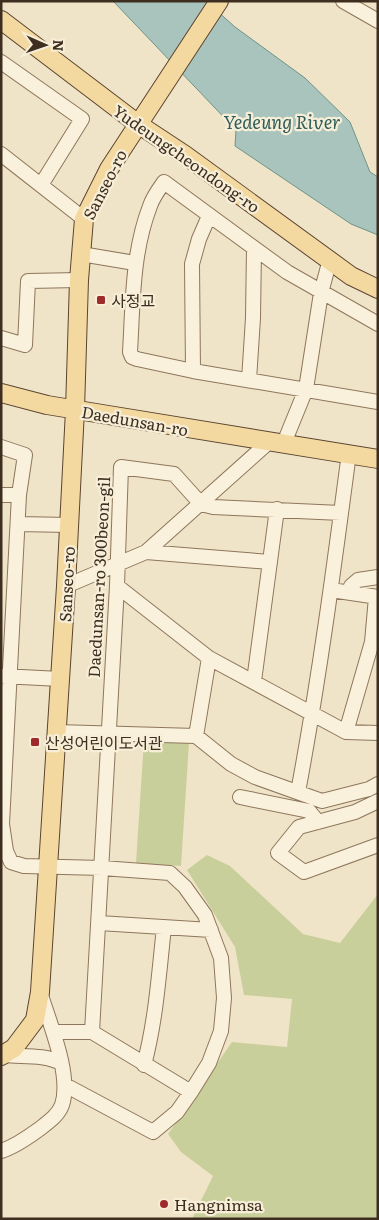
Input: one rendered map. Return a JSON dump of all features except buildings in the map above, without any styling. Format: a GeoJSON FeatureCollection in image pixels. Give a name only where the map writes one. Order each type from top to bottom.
{"type":"FeatureCollection","features":[{"type":"Feature","properties":{"kind":"main road","name":"Sanseo-ro"},"geometry":{"type":"LineString","coordinates":[[3,1055],[14,1048],[35,1020],[40,992],[66,586],[75,410],[79,280],[84,219],[106,175],[141,118],[220,1]]}},
{"type":"Feature","properties":{"kind":"main road","name":"Yudeungcheondong-ro"},"geometry":{"type":"LineString","coordinates":[[1,20],[141,118],[185,155],[351,276],[378,289]]}},
{"type":"Feature","properties":{"kind":"main road","name":"Daedunsan-ro"},"geometry":{"type":"LineString","coordinates":[[1,393],[47,406],[378,458]]}},
{"type":"Feature","properties":{"kind":"street"},"geometry":{"type":"LineString","coordinates":[[342,1],[378,22]]}},
{"type":"Feature","properties":{"kind":"street"},"geometry":{"type":"LineString","coordinates":[[1,62],[82,119],[41,185]]}},
{"type":"Feature","properties":{"kind":"street"},"geometry":{"type":"LineString","coordinates":[[1,154],[84,219]]}},
{"type":"Feature","properties":{"kind":"street"},"geometry":{"type":"LineString","coordinates":[[378,324],[287,272],[164,182],[150,204],[138,245],[135,263],[130,352],[132,356],[137,359],[194,371],[378,402]]}},
{"type":"Feature","properties":{"kind":"street"},"geometry":{"type":"LineString","coordinates":[[194,371],[192,264],[199,239],[209,216]]}},
{"type":"Feature","properties":{"kind":"street"},"geometry":{"type":"LineString","coordinates":[[249,380],[253,318],[254,248]]}},
{"type":"Feature","properties":{"kind":"street"},"geometry":{"type":"LineString","coordinates":[[81,254],[135,263]]}},
{"type":"Feature","properties":{"kind":"street"},"geometry":{"type":"LineString","coordinates":[[66,586],[117,566],[146,552],[277,442],[306,389],[321,293],[330,259]]}},
{"type":"Feature","properties":{"kind":"street"},"geometry":{"type":"LineString","coordinates":[[1,338],[25,345],[28,281],[79,280]]}},
{"type":"Feature","properties":{"kind":"street"},"geometry":{"type":"LineString","coordinates":[[1,447],[25,455],[19,495],[6,676],[2,824],[6,851],[11,862],[24,866],[102,868],[170,873],[190,894],[205,915],[220,958],[224,998],[221,1031],[209,1063],[177,1112],[154,1132],[65,1085]]}},
{"type":"Feature","properties":{"kind":"street"},"geometry":{"type":"LineString","coordinates":[[298,792],[331,590],[349,453]]}},
{"type":"Feature","properties":{"kind":"street","name":"Daedunsan-ro 300beon-gil"},"geometry":{"type":"LineString","coordinates":[[92,1032],[117,586],[121,467],[174,474],[201,504]]}},
{"type":"Feature","properties":{"kind":"street"},"geometry":{"type":"LineString","coordinates":[[1,495],[19,495]]}},
{"type":"Feature","properties":{"kind":"street"},"geometry":{"type":"LineString","coordinates":[[201,504],[213,507],[341,513]]}},
{"type":"Feature","properties":{"kind":"street"},"geometry":{"type":"LineString","coordinates":[[254,681],[276,510]]}},
{"type":"Feature","properties":{"kind":"street"},"geometry":{"type":"LineString","coordinates":[[18,524],[69,525]]}},
{"type":"Feature","properties":{"kind":"street"},"geometry":{"type":"LineString","coordinates":[[146,552],[270,562]]}},
{"type":"Feature","properties":{"kind":"street"},"geometry":{"type":"LineString","coordinates":[[351,586],[358,580],[378,577]]}},
{"type":"Feature","properties":{"kind":"street"},"geometry":{"type":"LineString","coordinates":[[117,586],[209,658],[346,732],[378,733]]}},
{"type":"Feature","properties":{"kind":"street"},"geometry":{"type":"LineString","coordinates":[[331,590],[377,597],[372,642],[346,732]]}},
{"type":"Feature","properties":{"kind":"street"},"geometry":{"type":"LineString","coordinates":[[196,736],[209,658]]}},
{"type":"Feature","properties":{"kind":"street"},"geometry":{"type":"LineString","coordinates":[[6,676],[60,679]]}},
{"type":"Feature","properties":{"kind":"street"},"geometry":{"type":"LineString","coordinates":[[56,732],[196,736],[231,764],[255,777],[322,801],[369,789],[378,784]]}},
{"type":"Feature","properties":{"kind":"street"},"geometry":{"type":"LineString","coordinates":[[240,797],[309,811],[318,822]]}},
{"type":"Feature","properties":{"kind":"street"},"geometry":{"type":"LineString","coordinates":[[378,800],[355,812],[300,827],[278,853],[304,872],[378,845]]}},
{"type":"Feature","properties":{"kind":"street"},"geometry":{"type":"LineString","coordinates":[[98,923],[211,930]]}},
{"type":"Feature","properties":{"kind":"street"},"geometry":{"type":"LineString","coordinates":[[144,1065],[157,992],[164,927]]}},
{"type":"Feature","properties":{"kind":"street"},"geometry":{"type":"LineString","coordinates":[[1,1151],[31,1135],[52,1119],[61,1106],[65,1085],[54,1032],[40,992]]}},
{"type":"Feature","properties":{"kind":"street"},"geometry":{"type":"LineString","coordinates":[[54,1032],[92,1032],[191,1092]]}},
{"type":"Feature","properties":{"kind":"street"},"geometry":{"type":"LineString","coordinates":[[3,1055],[41,1056],[60,1063]]}},
{"type":"Feature","properties":{"kind":"green space"},"geometry":{"type":"Polygon","coordinates":[[[144,740],[189,743],[181,866],[136,863],[144,740]]]}},
{"type":"Feature","properties":{"kind":"green space"},"geometry":{"type":"Polygon","coordinates":[[[207,855],[230,866],[303,934],[340,943],[378,894],[378,1219],[192,1219],[213,1176],[181,1152],[168,1134],[232,1042],[287,1047],[292,999],[244,995],[235,947],[187,870],[207,855]]]}},
{"type":"Feature","properties":{"kind":"water","name":"Yedeung River"},"geometry":{"type":"Polygon","coordinates":[[[113,1],[206,1],[235,27],[305,78],[350,122],[370,172],[378,177],[378,235],[351,224],[235,146],[236,130],[113,1]]]}},
{"type":"Feature","properties":{"kind":"place","name":"사정교"},"geometry":{"type":"Point","coordinates":[101,300]}},
{"type":"Feature","properties":{"kind":"place","name":"산성어린이도서관"},"geometry":{"type":"Point","coordinates":[35,742]}},
{"type":"Feature","properties":{"kind":"place","name":"Hangnimsa"},"geometry":{"type":"Point","coordinates":[164,1204]}}]}
